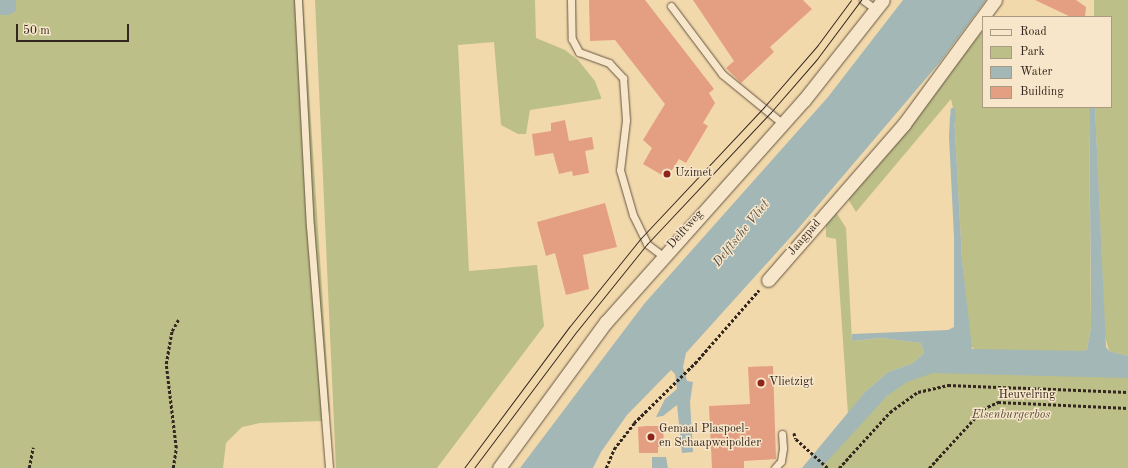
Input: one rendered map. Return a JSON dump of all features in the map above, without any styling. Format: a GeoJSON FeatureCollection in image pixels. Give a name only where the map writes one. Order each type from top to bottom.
{"type":"FeatureCollection","features":[{"type":"Feature","properties":{"kind":"street","name":"Jaagpad"},"geometry":{"type":"LineString","coordinates":[[983,16],[995,0]]}},
{"type":"Feature","properties":{"kind":"street","name":"Delftweg"},"geometry":{"type":"LineString","coordinates":[[499,468],[606,322],[663,256],[783,124],[880,5]]}},
{"type":"Feature","properties":{"kind":"street","name":"Jaagpad"},"geometry":{"type":"LineString","coordinates":[[768,280],[904,124],[982,18]]}},
{"type":"Feature","properties":{"kind":"lane"},"geometry":{"type":"LineString","coordinates":[[298,0],[310,226],[329,468]]}},
{"type":"Feature","properties":{"kind":"lane"},"geometry":{"type":"LineString","coordinates":[[571,0],[572,39],[579,52],[609,63],[623,78],[626,120],[620,170],[633,215],[647,244],[663,256]]}},
{"type":"Feature","properties":{"kind":"lane"},"geometry":{"type":"LineString","coordinates":[[862,0],[880,5]]}},
{"type":"Feature","properties":{"kind":"lane"},"geometry":{"type":"LineString","coordinates":[[671,6],[722,74],[783,124]]}},
{"type":"Feature","properties":{"kind":"lane"},"geometry":{"type":"LineString","coordinates":[[775,468],[781,461],[783,448],[782,434]]}},
{"type":"Feature","properties":{"kind":"path"},"geometry":{"type":"LineString","coordinates":[[606,468],[614,449],[634,423],[695,363],[768,280]]}},
{"type":"Feature","properties":{"kind":"path"},"geometry":{"type":"LineString","coordinates":[[173,468],[176,448],[166,364],[172,331],[178,320]]}},
{"type":"Feature","properties":{"kind":"path"},"geometry":{"type":"LineString","coordinates":[[839,468],[890,412],[918,392],[948,384],[1128,392]]}},
{"type":"Feature","properties":{"kind":"path","name":"Heuvelring"},"geometry":{"type":"LineString","coordinates":[[929,468],[983,409],[998,402],[1128,408]]}},
{"type":"Feature","properties":{"kind":"path"},"geometry":{"type":"LineString","coordinates":[[793,432],[796,439],[826,467]]}},
{"type":"Feature","properties":{"kind":"path"},"geometry":{"type":"LineString","coordinates":[[29,468],[33,447]]}},
{"type":"Feature","properties":{"kind":"green space"},"geometry":{"type":"Polygon","coordinates":[[[0,0],[303,0],[330,411],[323,412],[324,421],[260,423],[242,427],[226,443],[223,468],[0,468],[0,0]]]}},
{"type":"Feature","properties":{"kind":"green space"},"geometry":{"type":"Polygon","coordinates":[[[315,0],[535,0],[536,38],[565,50],[578,60],[595,81],[601,97],[601,99],[530,110],[526,134],[518,134],[501,125],[494,42],[458,45],[469,271],[537,265],[544,326],[437,468],[336,468],[315,0]]]}},
{"type":"Feature","properties":{"kind":"green space"},"geometry":{"type":"Polygon","coordinates":[[[1094,0],[1128,0],[1128,356],[1109,351],[1105,336],[1095,108],[1112,108],[1112,16],[1094,16],[1094,0]]]}},
{"type":"Feature","properties":{"kind":"green space"},"geometry":{"type":"Polygon","coordinates":[[[982,31],[982,108],[1089,108],[1091,328],[1087,349],[1083,351],[976,351],[970,345],[962,259],[954,113],[951,99],[856,212],[848,199],[982,31]]]}},
{"type":"Feature","properties":{"kind":"green space"},"geometry":{"type":"Polygon","coordinates":[[[836,212],[846,228],[852,341],[881,338],[921,343],[924,353],[913,363],[888,372],[865,392],[848,414],[836,239],[826,237],[826,225],[836,212]]]}},
{"type":"Feature","properties":{"kind":"green space","name":"Elsenburgerbos"},"geometry":{"type":"Polygon","coordinates":[[[1128,364],[1128,468],[808,468],[921,365],[1128,364]]]}},
{"type":"Feature","properties":{"kind":"water"},"geometry":{"type":"Polygon","coordinates":[[[0,0],[16,0],[16,11],[9,15],[0,15],[0,0]]]}},
{"type":"Feature","properties":{"kind":"water","name":"Delftsche Vliet"},"geometry":{"type":"Polygon","coordinates":[[[903,0],[986,0],[940,62],[797,230],[686,353],[683,367],[687,381],[693,382],[690,402],[693,452],[682,453],[677,405],[663,416],[656,417],[665,399],[677,389],[675,374],[671,370],[627,415],[601,452],[593,468],[520,468],[644,304],[828,97],[903,0]]]}},
{"type":"Feature","properties":{"kind":"water"},"geometry":{"type":"Polygon","coordinates":[[[1089,108],[1095,108],[1106,347],[1109,351],[1128,356],[1128,378],[933,373],[907,382],[887,396],[821,468],[802,468],[865,392],[888,372],[913,363],[924,353],[921,343],[881,338],[852,341],[852,334],[948,330],[954,327],[954,237],[949,137],[950,116],[954,113],[962,259],[972,349],[1083,351],[1087,349],[1091,328],[1089,108]]]}},
{"type":"Feature","properties":{"kind":"water"},"geometry":{"type":"Polygon","coordinates":[[[652,457],[666,457],[668,468],[652,468],[652,457]]]}},
{"type":"Feature","properties":{"kind":"building"},"geometry":{"type":"Polygon","coordinates":[[[589,0],[645,0],[714,89],[709,93],[715,103],[703,123],[708,126],[686,163],[679,159],[667,178],[643,164],[652,148],[643,140],[665,104],[615,40],[590,41],[589,0]]]}},
{"type":"Feature","properties":{"kind":"building"},"geometry":{"type":"Polygon","coordinates":[[[693,0],[803,0],[812,9],[770,47],[774,52],[741,83],[726,68],[734,61],[693,0]]]}},
{"type":"Feature","properties":{"kind":"building"},"geometry":{"type":"Polygon","coordinates":[[[1035,0],[1076,0],[1086,7],[1085,16],[1069,16],[1035,0]]]}},
{"type":"Feature","properties":{"kind":"building"},"geometry":{"type":"Polygon","coordinates":[[[565,120],[569,141],[592,137],[594,149],[585,151],[589,173],[573,176],[572,171],[559,174],[553,153],[535,156],[532,134],[551,131],[551,123],[565,120]]]}},
{"type":"Feature","properties":{"kind":"building"},"geometry":{"type":"Polygon","coordinates":[[[605,203],[617,247],[583,255],[589,289],[566,295],[555,253],[546,256],[537,222],[605,203]]]}},
{"type":"Feature","properties":{"kind":"building"},"geometry":{"type":"Polygon","coordinates":[[[773,366],[776,459],[744,461],[744,468],[712,468],[709,406],[750,404],[748,367],[773,366]]]}},
{"type":"Feature","properties":{"kind":"building","name":"Gemaal Plaspoel- en Schaapweipolder"},"geometry":{"type":"Polygon","coordinates":[[[663,426],[664,447],[658,447],[658,453],[639,453],[638,427],[663,426]]]}},
{"type":"Feature","properties":{"kind":"waterway"},"geometry":{"type":"LineString","coordinates":[[953,110],[953,120]]}},
{"type":"Feature","properties":{"kind":"tram line"},"geometry":{"type":"LineString","coordinates":[[464,468],[570,326],[641,238],[764,107],[817,46],[851,0]]}},
{"type":"Feature","properties":{"kind":"tram line"},"geometry":{"type":"LineString","coordinates":[[474,468],[577,331],[647,244],[771,112],[817,59],[861,0]]}},
{"type":"Feature","properties":{"kind":"place","name":"Uzimet"},"geometry":{"type":"Point","coordinates":[667,174]}},
{"type":"Feature","properties":{"kind":"place","name":"Vlietzigt"},"geometry":{"type":"Point","coordinates":[761,383]}},
{"type":"Feature","properties":{"kind":"place","name":"Gemaal Plaspoel- en Schaapweipolder"},"geometry":{"type":"Point","coordinates":[651,437]}}]}
